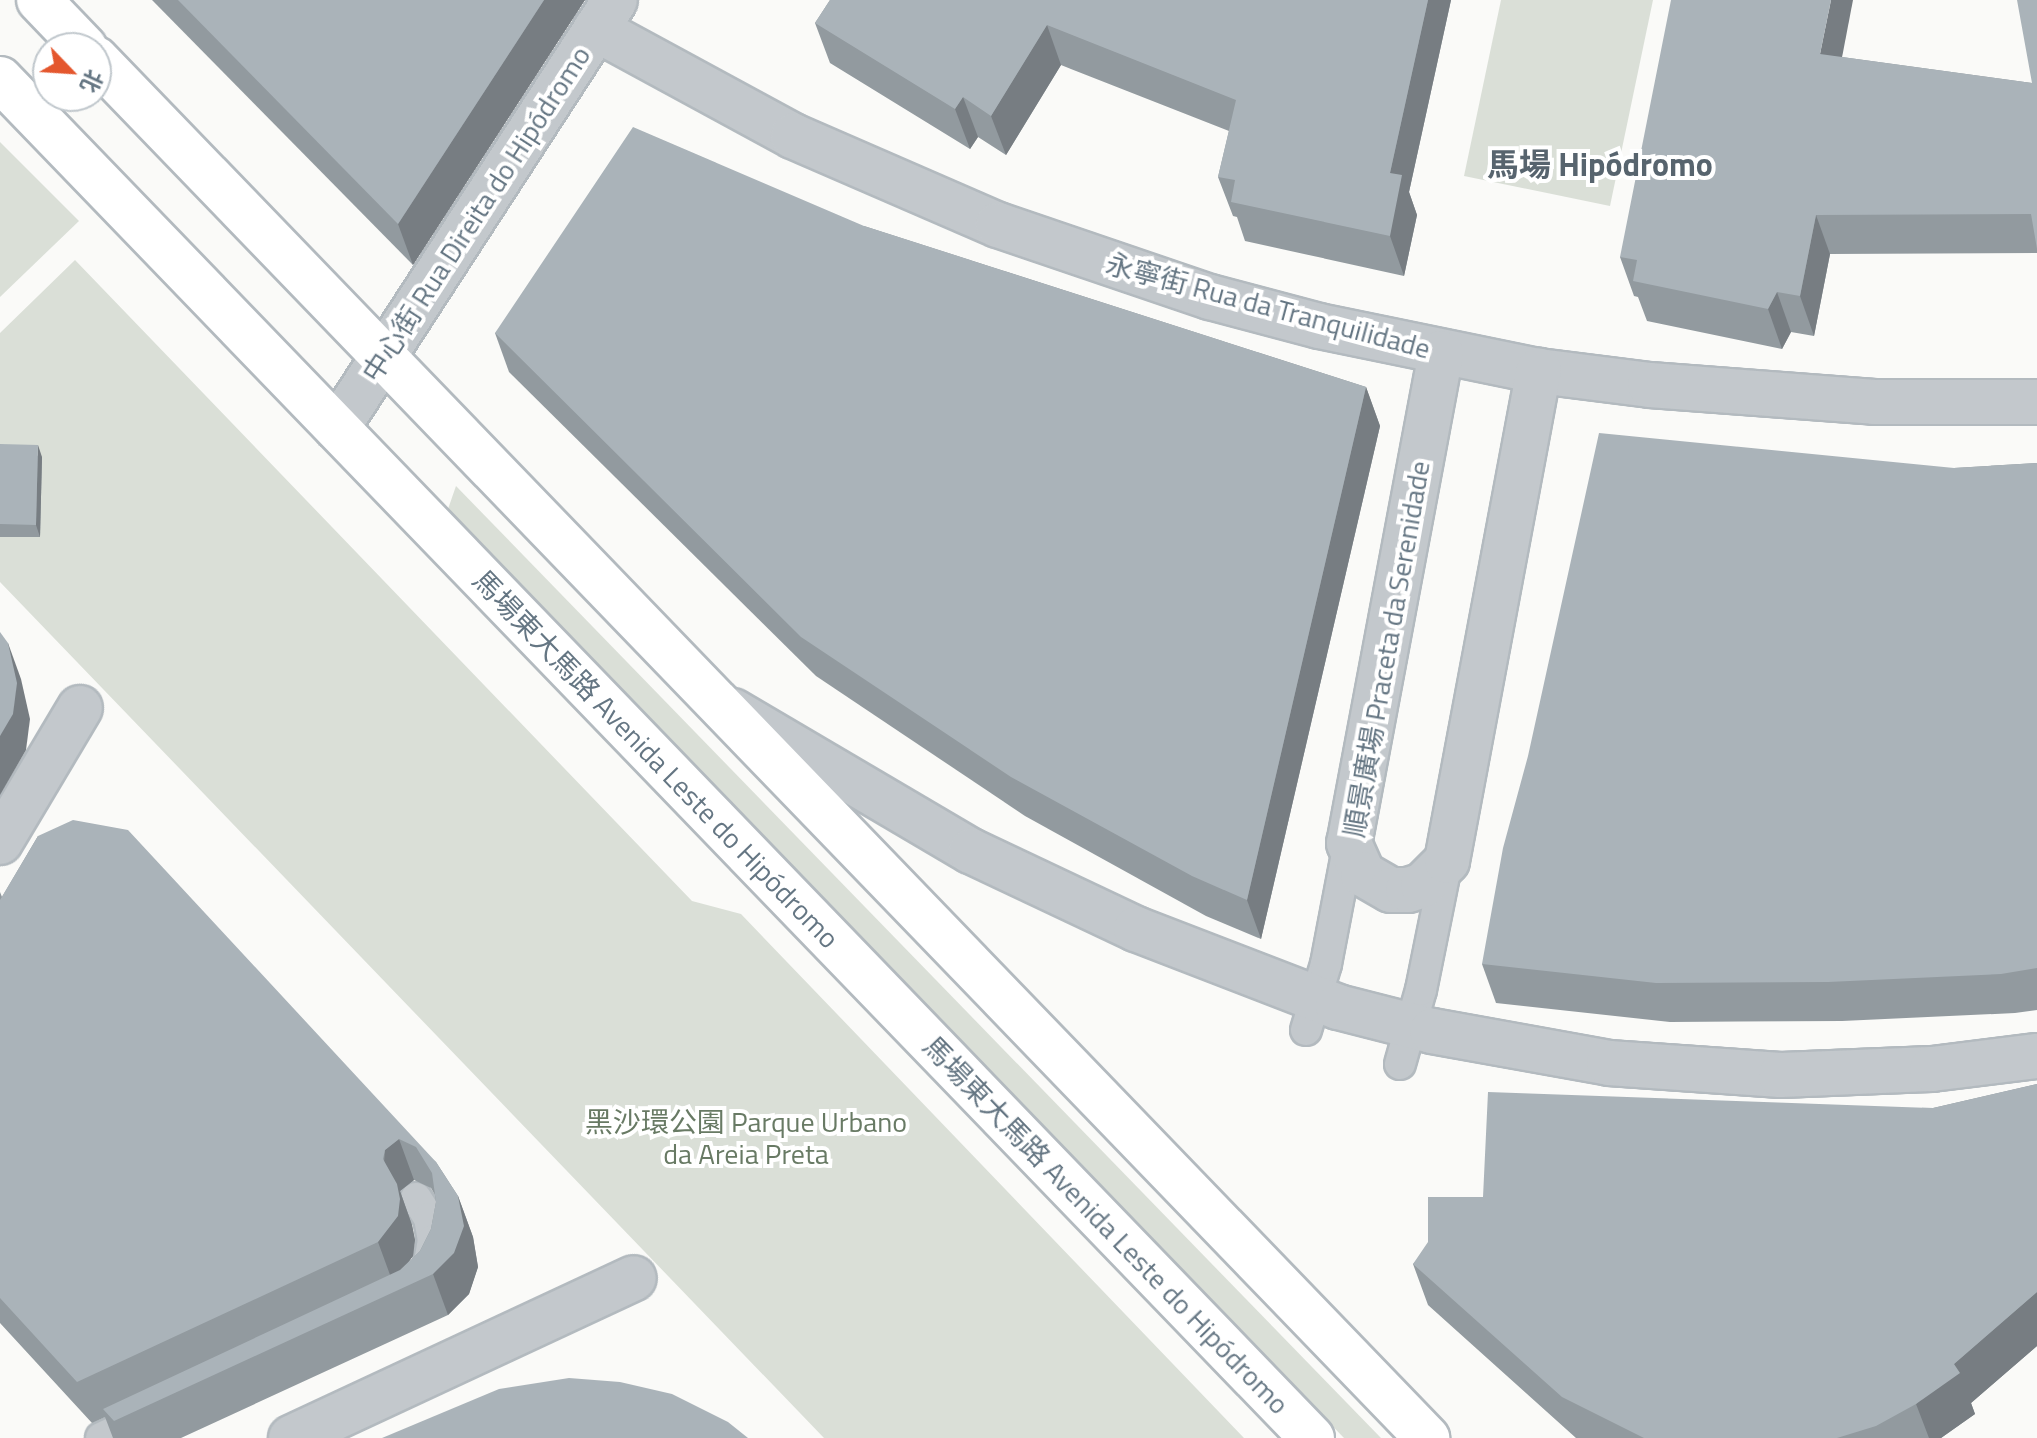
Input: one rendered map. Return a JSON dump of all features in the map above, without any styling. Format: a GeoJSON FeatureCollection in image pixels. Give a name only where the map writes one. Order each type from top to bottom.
{"type":"FeatureCollection","features":[{"type":"Feature","properties":{"kind":"main road"},"geometry":{"type":"LineString","coordinates":[[39,0],[70,32]]}},
{"type":"Feature","properties":{"kind":"main road"},"geometry":{"type":"LineString","coordinates":[[112,76],[1427,1438]]}},
{"type":"Feature","properties":{"kind":"main road","name":"馬場東大馬路 Avenida Leste do Hipódromo"},"geometry":{"type":"LineString","coordinates":[[0,79],[1312,1438]]}},
{"type":"Feature","properties":{"kind":"street","name":"永寧街 Rua da Tranquilidade"},"geometry":{"type":"LineString","coordinates":[[606,15],[793,136],[998,225],[1210,297],[1441,353],[1539,371],[1778,397],[1874,402],[2037,402]]}},
{"type":"Feature","properties":{"kind":"street","name":"中心街 Rua Direita do Hipódromo"},"geometry":{"type":"LineString","coordinates":[[337,428],[606,15]]}},
{"type":"Feature","properties":{"kind":"street","name":"順景廣場 Praceta da Serenidade"},"geometry":{"type":"LineString","coordinates":[[1441,353],[1349,843],[1363,874],[1391,890],[1408,890],[1423,885],[1437,875],[1447,861]]}},
{"type":"Feature","properties":{"kind":"street"},"geometry":{"type":"LineString","coordinates":[[1447,861],[1539,371]]}},
{"type":"Feature","properties":{"kind":"street"},"geometry":{"type":"LineString","coordinates":[[716,701],[971,851],[1311,1014],[1399,1036],[1609,1063],[1781,1075],[1932,1069],[2037,1056]]}},
{"type":"Feature","properties":{"kind":"street"},"geometry":{"type":"LineString","coordinates":[[0,842],[80,708]]}},
{"type":"Feature","properties":{"kind":"street"},"geometry":{"type":"LineString","coordinates":[[291,1438],[634,1278]]}},
{"type":"Feature","properties":{"kind":"lane"},"geometry":{"type":"LineString","coordinates":[[1311,1014],[1349,843]]}},
{"type":"Feature","properties":{"kind":"lane"},"geometry":{"type":"LineString","coordinates":[[1399,1036],[1447,861]]}},
{"type":"Feature","properties":{"kind":"lane"},"geometry":{"type":"LineString","coordinates":[[411,1290],[430,1262],[433,1240],[429,1218],[416,1198]]}},
{"type":"Feature","properties":{"kind":"lane"},"geometry":{"type":"LineString","coordinates":[[101,1438],[173,1405]]}},
{"type":"Feature","properties":{"kind":"green space"},"geometry":{"type":"Polygon","coordinates":[[[1501,0],[1653,0],[1610,206],[1464,176],[1501,0]]]}},
{"type":"Feature","properties":{"kind":"green space"},"geometry":{"type":"Polygon","coordinates":[[[0,142],[79,221],[0,297],[0,142]]]}},
{"type":"Feature","properties":{"kind":"green space","name":"黑沙環公園 Parque Urbano da Areia Preta"},"geometry":{"type":"Polygon","coordinates":[[[75,260],[692,901],[741,914],[1244,1438],[824,1438],[0,582],[0,333],[75,260]]]}},
{"type":"Feature","properties":{"kind":"green space"},"geometry":{"type":"Polygon","coordinates":[[[456,486],[1381,1438],[1344,1438],[448,509],[456,486]]]}},
{"type":"Feature","properties":{"kind":"building"},"geometry":{"type":"Polygon","coordinates":[[[178,0],[544,0],[398,224],[178,0]]]}},
{"type":"Feature","properties":{"kind":"building"},"geometry":{"type":"Polygon","coordinates":[[[830,0],[1428,0],[1390,173],[1402,175],[1390,236],[1231,202],[1235,180],[1218,177],[1236,100],[1047,25],[991,116],[963,97],[955,109],[815,23],[830,0]]]}},
{"type":"Feature","properties":{"kind":"building"},"geometry":{"type":"Polygon","coordinates":[[[1671,0],[1831,0],[1820,54],[2032,83],[2017,0],[2037,0],[2037,249],[2031,214],[1816,215],[1800,296],[1777,292],[1768,309],[1633,281],[1637,260],[1620,257],[1671,0]]]}},
{"type":"Feature","properties":{"kind":"building"},"geometry":{"type":"Polygon","coordinates":[[[633,127],[864,226],[1366,387],[1247,900],[1192,876],[1011,777],[801,637],[495,333],[633,127]]]}},
{"type":"Feature","properties":{"kind":"building"},"geometry":{"type":"Polygon","coordinates":[[[1599,433],[1954,468],[2037,463],[2037,968],[2001,974],[1828,982],[1656,983],[1482,964],[1503,848],[1528,756],[1599,433]]]}},
{"type":"Feature","properties":{"kind":"building"},"geometry":{"type":"Polygon","coordinates":[[[0,444],[38,445],[36,525],[0,524],[0,444]]]}},
{"type":"Feature","properties":{"kind":"building"},"geometry":{"type":"Polygon","coordinates":[[[0,632],[8,643],[17,683],[13,714],[0,736],[0,632]]]}},
{"type":"Feature","properties":{"kind":"building"},"geometry":{"type":"Polygon","coordinates":[[[73,820],[128,830],[436,1162],[458,1196],[464,1226],[454,1253],[433,1274],[114,1421],[103,1409],[400,1270],[420,1251],[431,1229],[436,1202],[432,1173],[416,1147],[399,1139],[385,1150],[383,1159],[397,1184],[400,1199],[398,1216],[378,1242],[77,1382],[0,1298],[0,900],[38,836],[73,820]]]}},
{"type":"Feature","properties":{"kind":"building"},"geometry":{"type":"Polygon","coordinates":[[[2037,1084],[2037,1292],[1954,1364],[1960,1373],[1916,1404],[1876,1426],[1837,1438],[1644,1438],[1562,1397],[1413,1264],[1428,1242],[1428,1197],[1483,1197],[1488,1092],[1933,1108],[2037,1084]]]}},
{"type":"Feature","properties":{"kind":"building"},"geometry":{"type":"Polygon","coordinates":[[[569,1378],[620,1382],[672,1394],[728,1422],[748,1438],[382,1438],[499,1389],[569,1378]]]}},
{"type":"Feature","properties":{"kind":"district","name":"馬場 Hipódromo"},"geometry":{"type":"Point","coordinates":[1600,164]}}]}
